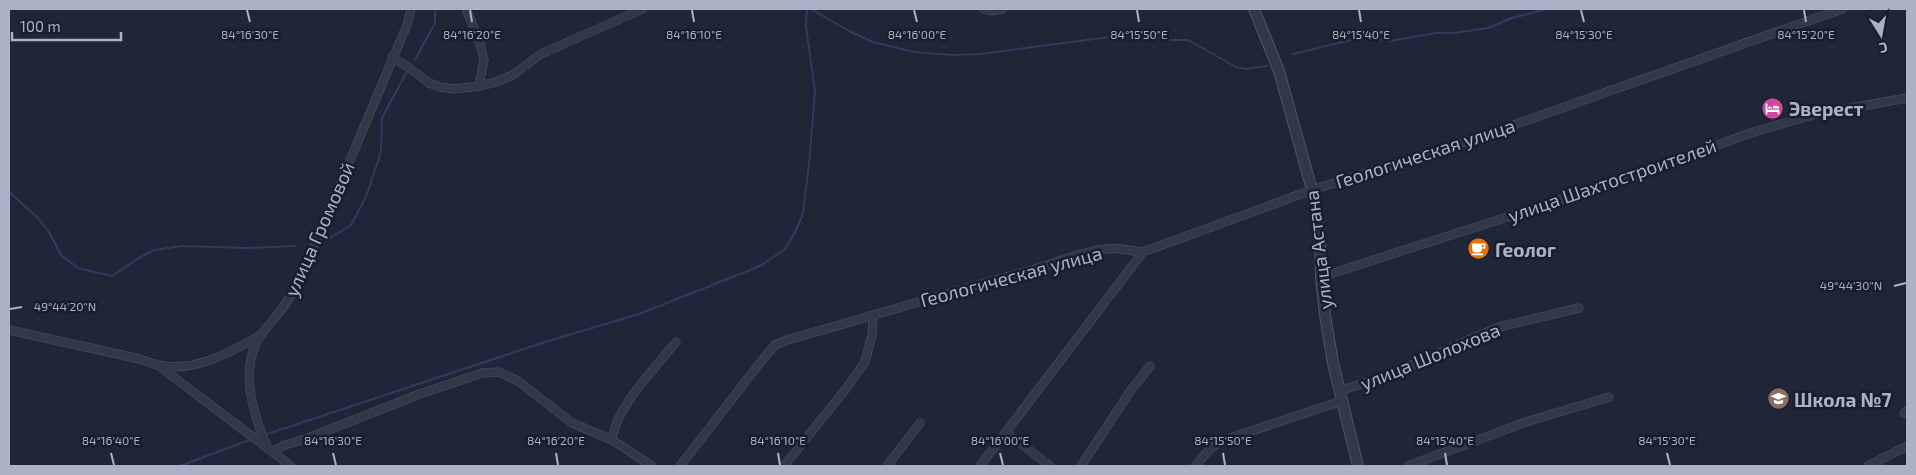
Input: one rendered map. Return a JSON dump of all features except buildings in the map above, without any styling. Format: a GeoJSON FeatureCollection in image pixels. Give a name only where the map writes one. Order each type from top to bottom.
{"type":"FeatureCollection","features":[{"type":"Feature","properties":{"kind":"street","name":"улица Громовой"},"geometry":{"type":"LineString","coordinates":[[270,451],[255,414],[250,379],[253,351],[262,334],[287,302],[303,272],[407,25],[411,9]]}},
{"type":"Feature","properties":{"kind":"street"},"geometry":{"type":"LineString","coordinates":[[466,9],[480,43],[484,60],[478,86]]}},
{"type":"Feature","properties":{"kind":"street"},"geometry":{"type":"LineString","coordinates":[[392,57],[429,83],[440,87],[456,89],[478,86],[496,82],[513,75],[541,54],[642,9]]}},
{"type":"Feature","properties":{"kind":"street"},"geometry":{"type":"LineString","coordinates":[[987,10],[1002,9]]}},
{"type":"Feature","properties":{"kind":"street","name":"улица Астана"},"geometry":{"type":"LineString","coordinates":[[1254,9],[1279,71],[1312,190],[1320,236],[1321,277],[1333,362],[1358,466]]}},
{"type":"Feature","properties":{"kind":"street","name":"Геологическая улица"},"geometry":{"type":"LineString","coordinates":[[680,466],[763,359],[775,345],[787,340],[873,317],[927,299],[1092,251],[1120,248],[1143,252],[1312,190],[1470,140],[1842,9]]}},
{"type":"Feature","properties":{"kind":"street","name":"улица Шахтостроителей"},"geometry":{"type":"LineString","coordinates":[[1321,277],[1628,178],[1750,133],[1816,114],[1907,98]]}},
{"type":"Feature","properties":{"kind":"street"},"geometry":{"type":"LineString","coordinates":[[980,466],[1143,252]]}},
{"type":"Feature","properties":{"kind":"street","name":"улица Шолохова"},"geometry":{"type":"LineString","coordinates":[[1195,466],[1206,452],[1221,442],[1341,396],[1499,327],[1579,308]]}},
{"type":"Feature","properties":{"kind":"street"},"geometry":{"type":"LineString","coordinates":[[784,466],[850,385],[865,362],[872,335],[873,317]]}},
{"type":"Feature","properties":{"kind":"street"},"geometry":{"type":"LineString","coordinates":[[9,330],[102,350],[159,366],[181,367],[220,356],[262,334]]}},
{"type":"Feature","properties":{"kind":"street"},"geometry":{"type":"LineString","coordinates":[[612,440],[616,420],[676,342]]}},
{"type":"Feature","properties":{"kind":"street"},"geometry":{"type":"LineString","coordinates":[[159,366],[290,466]]}},
{"type":"Feature","properties":{"kind":"street"},"geometry":{"type":"LineString","coordinates":[[1081,466],[1131,390],[1150,366]]}},
{"type":"Feature","properties":{"kind":"street"},"geometry":{"type":"LineString","coordinates":[[270,451],[482,373],[499,372],[518,381],[572,423],[612,440],[652,466]]}},
{"type":"Feature","properties":{"kind":"street"},"geometry":{"type":"LineString","coordinates":[[1408,466],[1526,422],[1609,397]]}},
{"type":"Feature","properties":{"kind":"street"},"geometry":{"type":"LineString","coordinates":[[887,466],[920,423]]}},
{"type":"Feature","properties":{"kind":"street"},"geometry":{"type":"LineString","coordinates":[[1006,433],[1050,466]]}},
{"type":"Feature","properties":{"kind":"street"},"geometry":{"type":"LineString","coordinates":[[1868,466],[1907,446]]}},
{"type":"Feature","properties":{"kind":"waterway"},"geometry":{"type":"LineString","coordinates":[[415,60],[435,23],[435,9]]}},
{"type":"Feature","properties":{"kind":"waterway"},"geometry":{"type":"LineString","coordinates":[[264,435],[545,342],[639,314],[760,266],[784,250],[803,214],[809,163],[815,92],[806,26],[807,9]]}},
{"type":"Feature","properties":{"kind":"waterway"},"geometry":{"type":"LineString","coordinates":[[811,9],[851,32],[873,42],[914,52],[951,55],[980,54],[1125,35],[1146,35],[1169,40],[1188,40],[1236,67],[1246,69],[1267,66]]}},
{"type":"Feature","properties":{"kind":"waterway"},"geometry":{"type":"LineString","coordinates":[[1293,54],[1363,37],[1390,41],[1436,33],[1454,33],[1488,28],[1512,18],[1547,9]]}},
{"type":"Feature","properties":{"kind":"waterway"},"geometry":{"type":"LineString","coordinates":[[327,240],[351,225],[366,197],[381,152],[382,118],[407,71]]}},
{"type":"Feature","properties":{"kind":"waterway"},"geometry":{"type":"LineString","coordinates":[[9,192],[37,217],[49,232],[61,255],[78,268],[112,276],[154,250],[182,246],[247,248],[295,246]]}},
{"type":"Feature","properties":{"kind":"waterway"},"geometry":{"type":"LineString","coordinates":[[180,466],[252,439]]}},
{"type":"Feature","properties":{"kind":"place","name":"Эверест"},"geometry":{"type":"Point","coordinates":[1773,108]}},
{"type":"Feature","properties":{"kind":"place","name":"Геолог"},"geometry":{"type":"Point","coordinates":[1479,249]}},
{"type":"Feature","properties":{"kind":"place","name":"Школа №7"},"geometry":{"type":"Point","coordinates":[1778,399]}}]}
